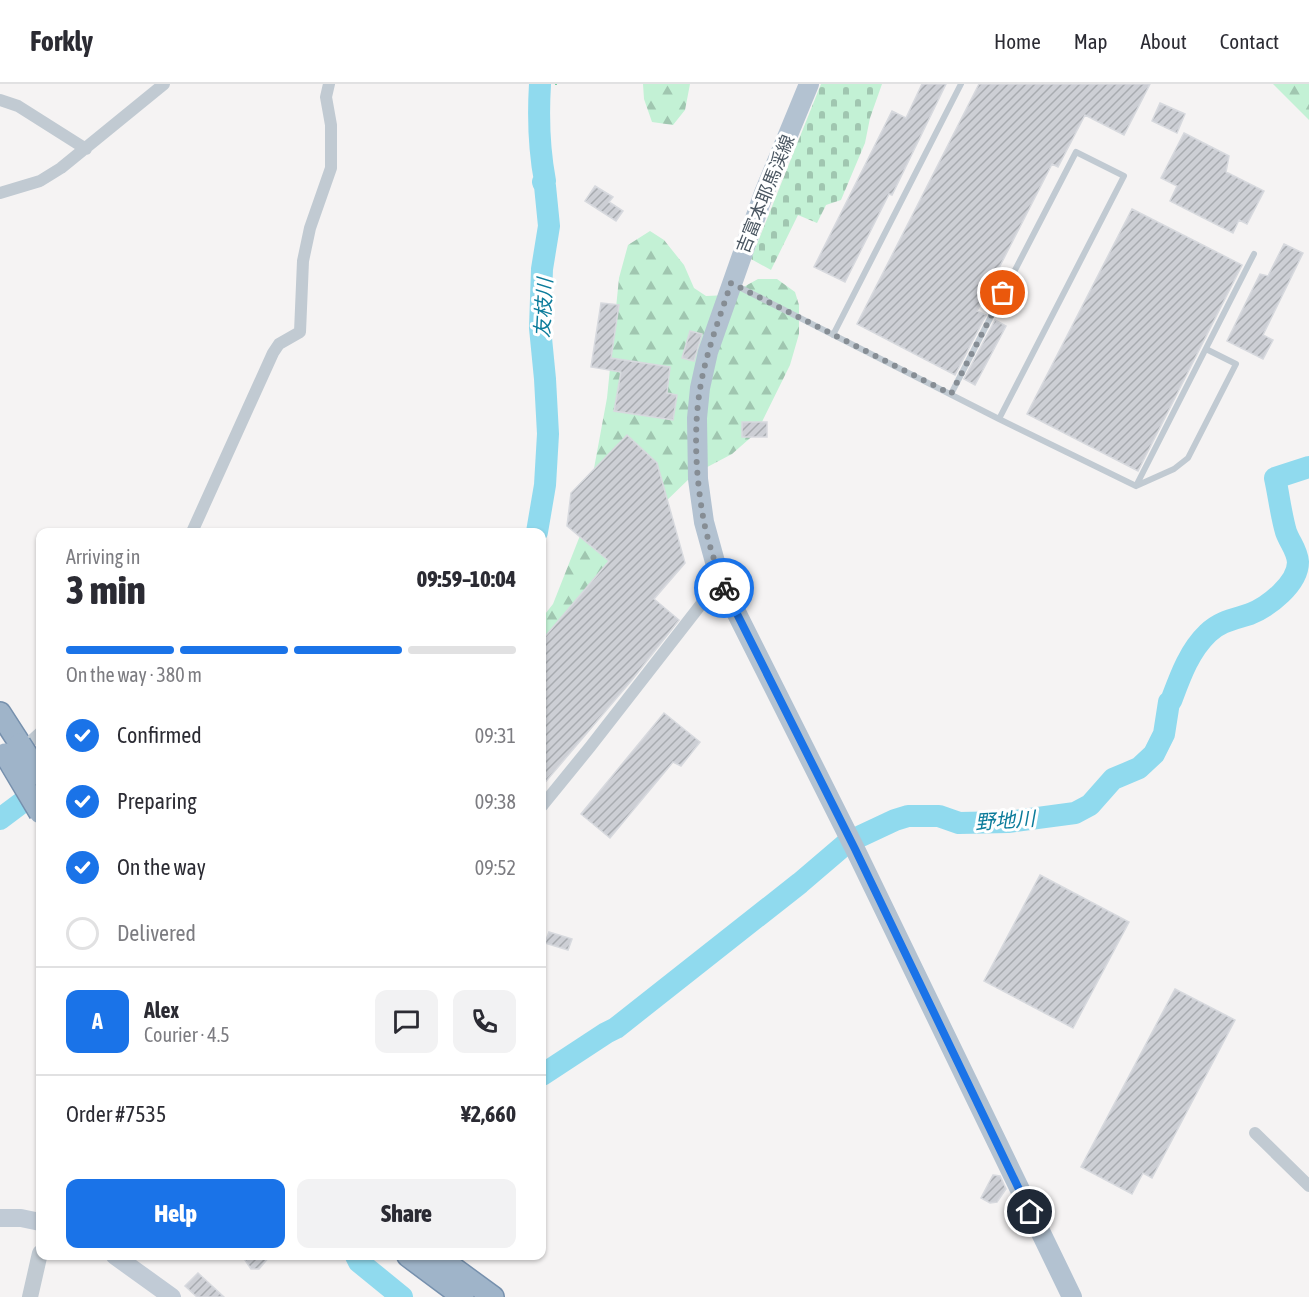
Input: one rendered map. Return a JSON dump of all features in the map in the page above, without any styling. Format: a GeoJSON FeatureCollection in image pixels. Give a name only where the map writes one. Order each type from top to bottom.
{"type":"FeatureCollection","features":[{"type":"Feature","properties":{"kind":"highway"},"geometry":{"type":"LineString","coordinates":[[0,713],[6,753],[36,806]]}},
{"type":"Feature","properties":{"kind":"highway"},"geometry":{"type":"LineString","coordinates":[[6,753],[36,772]]}},
{"type":"Feature","properties":{"kind":"highway"},"geometry":{"type":"LineString","coordinates":[[413,1260],[462,1297]]}},
{"type":"Feature","properties":{"kind":"highway"},"geometry":{"type":"LineString","coordinates":[[442,1260],[493,1297]]}},
{"type":"Feature","properties":{"kind":"main road","name":"吉富本耶馬渓線"},"geometry":{"type":"LineString","coordinates":[[809,84],[764,193],[708,352],[700,388],[697,418],[698,479],[704,522],[720,580],[855,849],[1072,1297]]}},
{"type":"Feature","properties":{"kind":"main road"},"geometry":{"type":"LineString","coordinates":[[0,1218],[21,1218],[36,1221]]}},
{"type":"Feature","properties":{"kind":"main road"},"geometry":{"type":"LineString","coordinates":[[121,1260],[172,1297]]}},
{"type":"Feature","properties":{"kind":"street"},"geometry":{"type":"LineString","coordinates":[[0,193],[40,181],[86,149],[164,84]]}},
{"type":"Feature","properties":{"kind":"street"},"geometry":{"type":"LineString","coordinates":[[194,528],[273,353],[279,344],[300,332],[302,318],[300,289],[303,261],[310,228],[331,168],[331,125],[326,97],[329,84]]}},
{"type":"Feature","properties":{"kind":"street"},"geometry":{"type":"LineString","coordinates":[[0,100],[18,106],[86,149]]}},
{"type":"Feature","properties":{"kind":"street"},"geometry":{"type":"LineString","coordinates":[[546,801],[720,580]]}},
{"type":"Feature","properties":{"kind":"street"},"geometry":{"type":"LineString","coordinates":[[6,753],[36,735]]}},
{"type":"Feature","properties":{"kind":"street"},"geometry":{"type":"LineString","coordinates":[[1256,1133],[1309,1186]]}},
{"type":"Feature","properties":{"kind":"street"},"geometry":{"type":"LineString","coordinates":[[30,1297],[38,1260]]}},
{"type":"Feature","properties":{"kind":"lane"},"geometry":{"type":"LineString","coordinates":[[834,335],[961,84]]}},
{"type":"Feature","properties":{"kind":"lane"},"geometry":{"type":"LineString","coordinates":[[951,394],[1076,152],[1124,177],[999,419]]}},
{"type":"Feature","properties":{"kind":"lane"},"geometry":{"type":"LineString","coordinates":[[1136,486],[1254,254]]}},
{"type":"Feature","properties":{"kind":"lane"},"geometry":{"type":"LineString","coordinates":[[731,283],[1136,486]]}},
{"type":"Feature","properties":{"kind":"lane"},"geometry":{"type":"LineString","coordinates":[[1136,486],[1174,469],[1188,458],[1194,448],[1236,364],[1206,349]]}},
{"type":"Feature","properties":{"kind":"green space"},"geometry":{"type":"Polygon","coordinates":[[[643,84],[690,84],[685,110],[673,125],[652,122],[644,99],[643,84]]]}},
{"type":"Feature","properties":{"kind":"green space"},"geometry":{"type":"Polygon","coordinates":[[[821,84],[882,84],[870,118],[865,143],[841,200],[826,205],[817,223],[798,215],[771,270],[751,259],[821,84]]]}},
{"type":"Feature","properties":{"kind":"green space"},"geometry":{"type":"Polygon","coordinates":[[[1273,84],[1309,84],[1309,120],[1273,84]]]}},
{"type":"Feature","properties":{"kind":"green space"},"geometry":{"type":"Polygon","coordinates":[[[650,231],[664,240],[684,265],[694,288],[706,296],[729,295],[758,279],[777,279],[795,292],[799,305],[799,334],[790,365],[757,432],[732,454],[694,474],[660,507],[568,742],[546,775],[546,613],[553,604],[583,528],[607,398],[619,278],[628,245],[650,231]]]}},
{"type":"Feature","properties":{"kind":"building"},"geometry":{"type":"Polygon","coordinates":[[[922,84],[946,84],[892,195],[889,194],[845,282],[814,267],[892,111],[906,118],[922,84]]]}},
{"type":"Feature","properties":{"kind":"building"},"geometry":{"type":"Polygon","coordinates":[[[979,84],[1150,84],[1124,135],[1085,115],[1058,167],[1052,164],[977,311],[986,315],[955,375],[857,324],[979,84]]]}},
{"type":"Feature","properties":{"kind":"building"},"geometry":{"type":"Polygon","coordinates":[[[1160,103],[1185,114],[1177,133],[1152,121],[1160,103]]]}},
{"type":"Feature","properties":{"kind":"building"},"geometry":{"type":"Polygon","coordinates":[[[1184,133],[1229,156],[1226,172],[1264,191],[1247,224],[1239,220],[1233,233],[1170,201],[1177,186],[1161,178],[1184,133]]]}},
{"type":"Feature","properties":{"kind":"building"},"geometry":{"type":"Polygon","coordinates":[[[595,186],[613,197],[609,202],[623,211],[616,221],[585,201],[595,186]]]}},
{"type":"Feature","properties":{"kind":"building"},"geometry":{"type":"Polygon","coordinates":[[[1132,209],[1242,265],[1138,471],[1027,414],[1132,209]]]}},
{"type":"Feature","properties":{"kind":"building"},"geometry":{"type":"Polygon","coordinates":[[[1284,244],[1303,253],[1263,335],[1273,340],[1263,359],[1227,341],[1260,274],[1268,276],[1284,244]]]}},
{"type":"Feature","properties":{"kind":"building"},"geometry":{"type":"Polygon","coordinates":[[[601,303],[619,305],[611,358],[670,367],[667,393],[677,395],[673,420],[614,411],[621,372],[591,367],[601,303]]]}},
{"type":"Feature","properties":{"kind":"building"},"geometry":{"type":"Polygon","coordinates":[[[995,320],[1006,326],[975,385],[964,379],[995,320]]]}},
{"type":"Feature","properties":{"kind":"building"},"geometry":{"type":"Polygon","coordinates":[[[690,331],[702,334],[694,361],[682,358],[690,331]]]}},
{"type":"Feature","properties":{"kind":"building"},"geometry":{"type":"Polygon","coordinates":[[[742,422],[767,422],[767,437],[742,437],[742,422]]]}},
{"type":"Feature","properties":{"kind":"building"},"geometry":{"type":"Polygon","coordinates":[[[627,435],[657,463],[685,563],[654,599],[679,620],[546,781],[546,635],[609,561],[567,526],[571,493],[627,435]]]}},
{"type":"Feature","properties":{"kind":"building"},"geometry":{"type":"Polygon","coordinates":[[[664,713],[700,742],[681,766],[673,762],[610,838],[581,814],[664,713]]]}},
{"type":"Feature","properties":{"kind":"building"},"geometry":{"type":"Polygon","coordinates":[[[1040,875],[1129,922],[1073,1028],[984,981],[1040,875]]]}},
{"type":"Feature","properties":{"kind":"building"},"geometry":{"type":"Polygon","coordinates":[[[549,932],[572,939],[568,950],[546,943],[549,932]]]}},
{"type":"Feature","properties":{"kind":"building"},"geometry":{"type":"Polygon","coordinates":[[[1175,989],[1235,1020],[1152,1178],[1143,1173],[1132,1194],[1081,1167],[1175,989]]]}},
{"type":"Feature","properties":{"kind":"building"},"geometry":{"type":"Polygon","coordinates":[[[993,1175],[1000,1176],[1006,1189],[997,1202],[990,1203],[981,1198],[993,1175]]]}},
{"type":"Feature","properties":{"kind":"building"},"geometry":{"type":"Polygon","coordinates":[[[245,1260],[267,1260],[259,1269],[251,1269],[245,1260]]]}},
{"type":"Feature","properties":{"kind":"building"},"geometry":{"type":"Polygon","coordinates":[[[198,1273],[224,1297],[197,1297],[185,1286],[198,1273]]]}},
{"type":"Feature","properties":{"kind":"waterway","name":"友枝川"},"geometry":{"type":"LineString","coordinates":[[538,528],[545,485],[548,434],[540,328],[542,269],[549,226],[540,145],[540,84]]}},
{"type":"Feature","properties":{"kind":"waterway","name":"野地川"},"geometry":{"type":"LineString","coordinates":[[546,1072],[616,1028],[800,883],[848,842],[908,816],[939,816],[959,823],[1008,822],[1075,813],[1090,805],[1113,779],[1139,768],[1154,754],[1164,734],[1169,702],[1186,665],[1201,640],[1218,626],[1265,606],[1281,594],[1293,578],[1298,562],[1286,532],[1275,478],[1309,467]]}},
{"type":"Feature","properties":{"kind":"waterway","name":"友枝川"},"geometry":{"type":"LineString","coordinates":[[0,819],[36,792]]}},
{"type":"Feature","properties":{"kind":"waterway","name":"野地川"},"geometry":{"type":"LineString","coordinates":[[358,1260],[402,1297]]}},
{"type":"Feature","properties":{"kind":"way so far"},"geometry":{"type":"LineString","coordinates":[[724,588],[704,522],[698,479],[697,418],[700,388],[708,352],[731,283],[951,394],[1003,293]]}},
{"type":"Feature","properties":{"kind":"route"},"geometry":{"type":"LineString","coordinates":[[724,588],[855,849],[1030,1212]]}}]}
